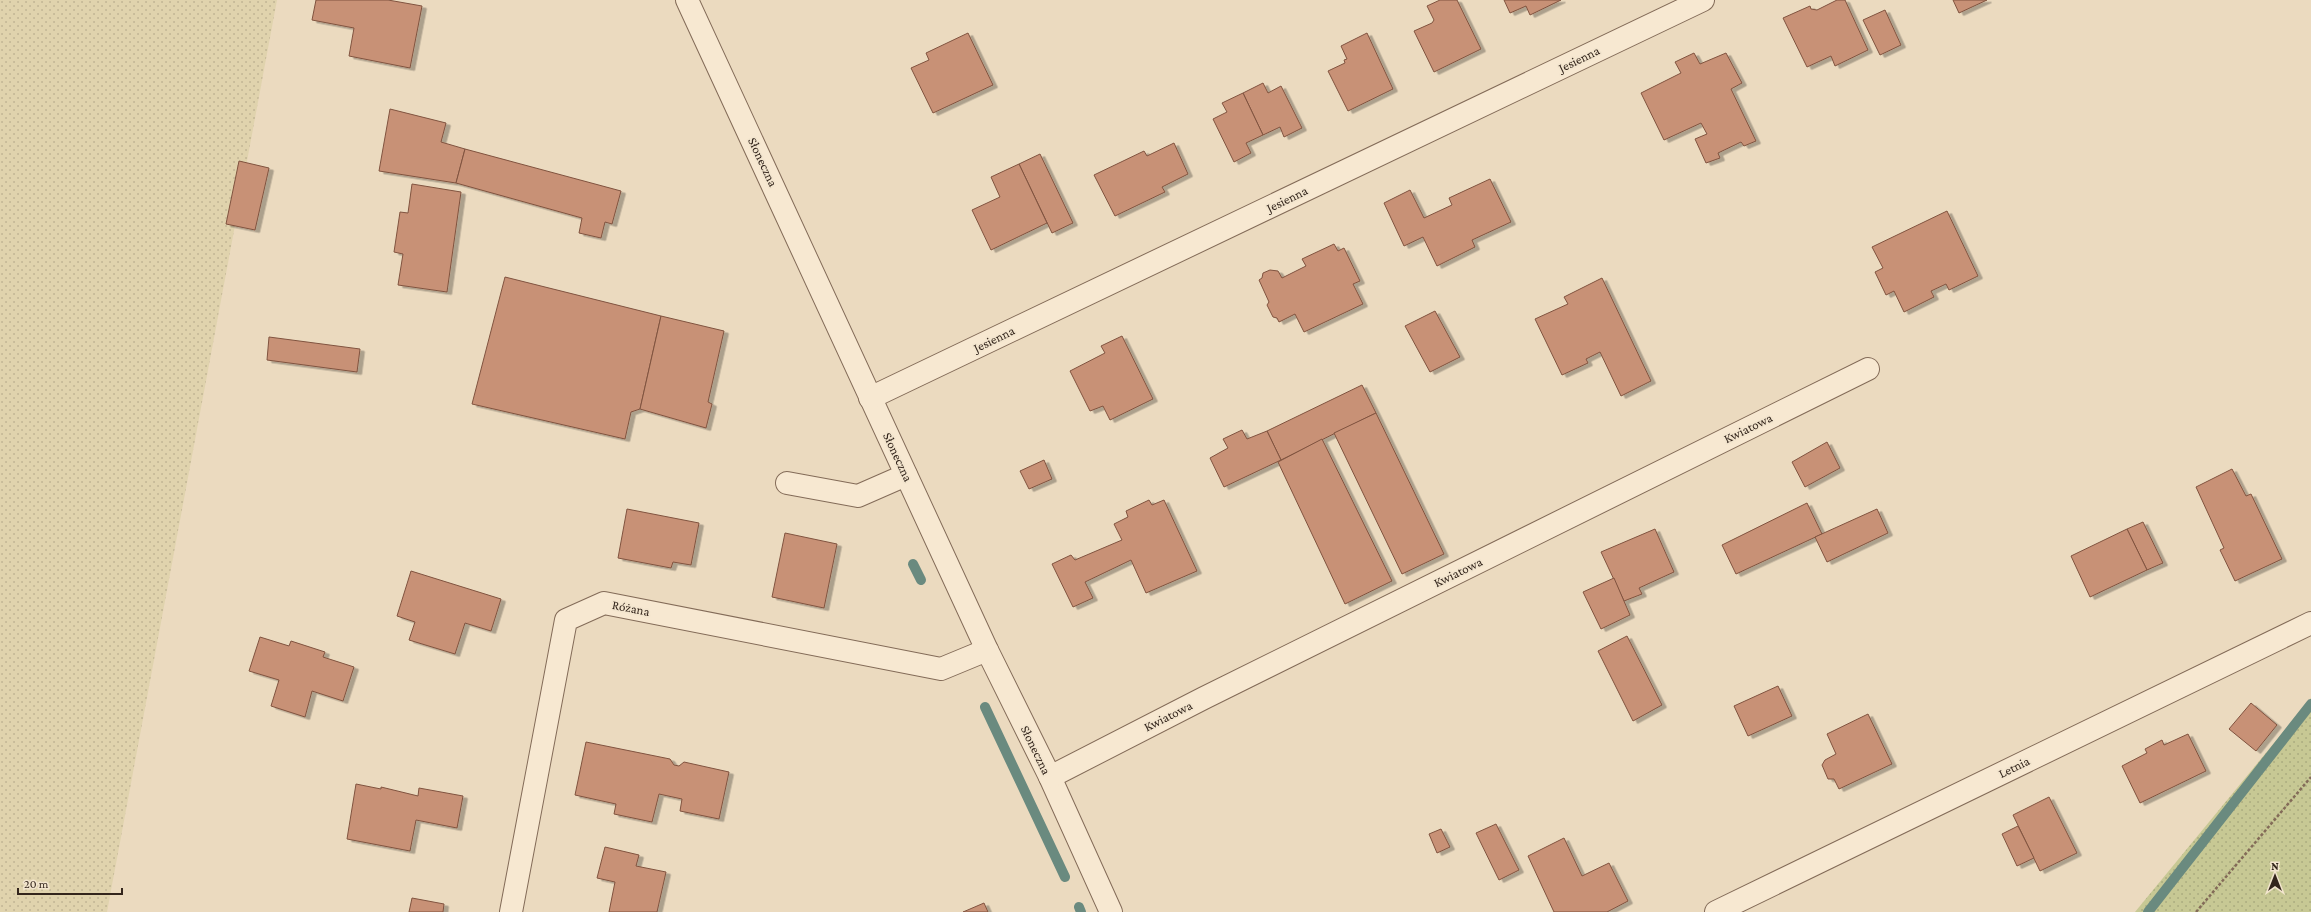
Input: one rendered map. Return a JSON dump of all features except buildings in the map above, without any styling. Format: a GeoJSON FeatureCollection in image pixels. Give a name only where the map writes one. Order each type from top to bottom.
{"type":"FeatureCollection","features":[{"type":"Feature","properties":{"kind":"street","name":"Słoneczna"},"geometry":{"type":"LineString","coordinates":[[687,0],[987,650],[1050,777],[1111,912]]}},
{"type":"Feature","properties":{"kind":"street","name":"Jesienna"},"geometry":{"type":"LineString","coordinates":[[870,398],[1703,0]]}},
{"type":"Feature","properties":{"kind":"street","name":"Kwiatowa"},"geometry":{"type":"LineString","coordinates":[[1050,777],[1211,694],[1868,369]]}},
{"type":"Feature","properties":{"kind":"street"},"geometry":{"type":"LineString","coordinates":[[787,483],[858,496],[906,474]]}},
{"type":"Feature","properties":{"kind":"street","name":"Różana"},"geometry":{"type":"LineString","coordinates":[[511,912],[566,620],[604,603],[941,670],[987,650]]}},
{"type":"Feature","properties":{"kind":"street","name":"Letnia"},"geometry":{"type":"LineString","coordinates":[[1716,912],[2311,623]]}},
{"type":"Feature","properties":{"kind":"path"},"geometry":{"type":"LineString","coordinates":[[2196,912],[2311,777]]}},
{"type":"Feature","properties":{"kind":"shaded area"},"geometry":{"type":"Polygon","coordinates":[[[0,0],[277,0],[107,912],[0,912],[0,0]]]}},
{"type":"Feature","properties":{"kind":"green space"},"geometry":{"type":"Polygon","coordinates":[[[2311,698],[2311,912],[2135,912],[2311,698]]]}},
{"type":"Feature","properties":{"kind":"waterway"},"geometry":{"type":"LineString","coordinates":[[913,564],[921,580]]}},
{"type":"Feature","properties":{"kind":"waterway"},"geometry":{"type":"LineString","coordinates":[[2148,912],[2311,704]]}},
{"type":"Feature","properties":{"kind":"waterway"},"geometry":{"type":"LineString","coordinates":[[985,707],[1065,877]]}},
{"type":"Feature","properties":{"kind":"waterway"},"geometry":{"type":"LineString","coordinates":[[1079,907],[1081,912]]}}]}
